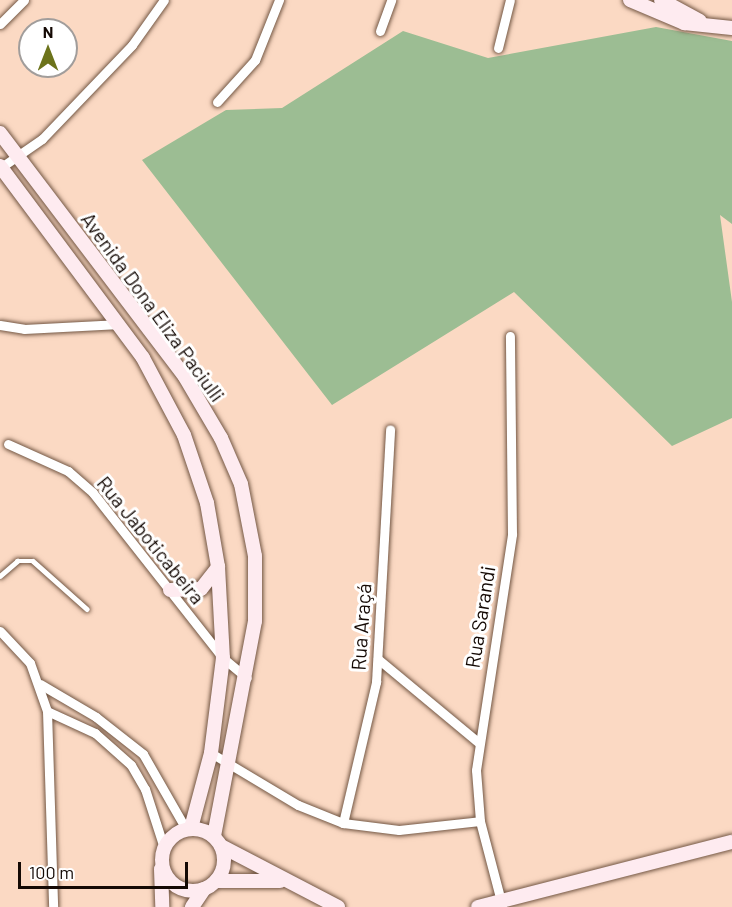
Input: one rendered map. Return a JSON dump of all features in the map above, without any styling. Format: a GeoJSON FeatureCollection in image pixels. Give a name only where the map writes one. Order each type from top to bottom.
{"type":"FeatureCollection","features":[{"type":"Feature","properties":{"kind":"street"},"geometry":{"type":"LineString","coordinates":[[0,24],[24,0]]}},
{"type":"Feature","properties":{"kind":"street"},"geometry":{"type":"LineString","coordinates":[[0,167],[19,159],[132,45],[164,0]]}},
{"type":"Feature","properties":{"kind":"street"},"geometry":{"type":"LineString","coordinates":[[217,102],[255,60],[279,0]]}},
{"type":"Feature","properties":{"kind":"street"},"geometry":{"type":"LineString","coordinates":[[380,31],[391,0]]}},
{"type":"Feature","properties":{"kind":"street"},"geometry":{"type":"LineString","coordinates":[[498,48],[510,0]]}},
{"type":"Feature","properties":{"kind":"street"},"geometry":{"type":"LineString","coordinates":[[630,0],[670,19],[713,28],[732,28]]}},
{"type":"Feature","properties":{"kind":"street"},"geometry":{"type":"LineString","coordinates":[[661,0],[713,28]]}},
{"type":"Feature","properties":{"kind":"street","name":"Avenida Dona Eliza Paciulli"},"geometry":{"type":"LineString","coordinates":[[0,133],[185,377],[231,460],[248,509],[255,555],[255,621],[247,678],[228,763],[218,841]]}},
{"type":"Feature","properties":{"kind":"street","name":"Avenida Dona Eliza Paciulli"},"geometry":{"type":"LineString","coordinates":[[0,167],[120,324],[156,380],[184,435],[207,503],[218,567],[223,658],[211,753],[189,829]]}},
{"type":"Feature","properties":{"kind":"street"},"geometry":{"type":"LineString","coordinates":[[0,325],[24,329],[120,324]]}},
{"type":"Feature","properties":{"kind":"street","name":"Rua Sarandi"},"geometry":{"type":"LineString","coordinates":[[502,904],[480,821],[478,742],[512,534],[510,336]]}},
{"type":"Feature","properties":{"kind":"street","name":"Rua Araçá"},"geometry":{"type":"LineString","coordinates":[[343,823],[378,659],[390,429]]}},
{"type":"Feature","properties":{"kind":"street","name":"Rua Jaboticabeira"},"geometry":{"type":"LineString","coordinates":[[8,444],[68,471],[93,493],[223,658],[247,678]]}},
{"type":"Feature","properties":{"kind":"street"},"geometry":{"type":"LineString","coordinates":[[170,590],[201,589],[218,567]]}},
{"type":"Feature","properties":{"kind":"street"},"geometry":{"type":"LineString","coordinates":[[0,631],[30,663],[40,684],[47,711],[53,907]]}},
{"type":"Feature","properties":{"kind":"street"},"geometry":{"type":"LineString","coordinates":[[378,659],[478,742]]}},
{"type":"Feature","properties":{"kind":"street"},"geometry":{"type":"LineString","coordinates":[[40,684],[96,717],[143,754],[189,829],[218,841],[286,881],[338,907]]}},
{"type":"Feature","properties":{"kind":"street"},"geometry":{"type":"LineString","coordinates":[[47,711],[95,733],[131,765],[145,789],[162,854],[175,886],[204,889]]}},
{"type":"Feature","properties":{"kind":"street"},"geometry":{"type":"LineString","coordinates":[[211,753],[298,805],[343,823],[399,830],[480,821]]}},
{"type":"Feature","properties":{"kind":"street"},"geometry":{"type":"LineString","coordinates":[[162,907],[162,854],[189,829]]}},
{"type":"Feature","properties":{"kind":"street"},"geometry":{"type":"LineString","coordinates":[[216,881],[224,858],[218,841]]}},
{"type":"Feature","properties":{"kind":"street"},"geometry":{"type":"LineString","coordinates":[[478,907],[502,904],[732,842]]}},
{"type":"Feature","properties":{"kind":"street"},"geometry":{"type":"LineString","coordinates":[[192,907],[204,889],[216,881],[286,881]]}},
{"type":"Feature","properties":{"kind":"lane"},"geometry":{"type":"LineString","coordinates":[[0,576],[17,561],[33,561],[87,609]]}},
{"type":"Feature","properties":{"kind":"green space"},"geometry":{"type":"Polygon","coordinates":[[[656,27],[732,41],[732,224],[720,215],[732,302],[732,418],[672,446],[514,292],[332,405],[142,160],[226,110],[282,108],[403,31],[488,58],[656,27]]]}}]}
